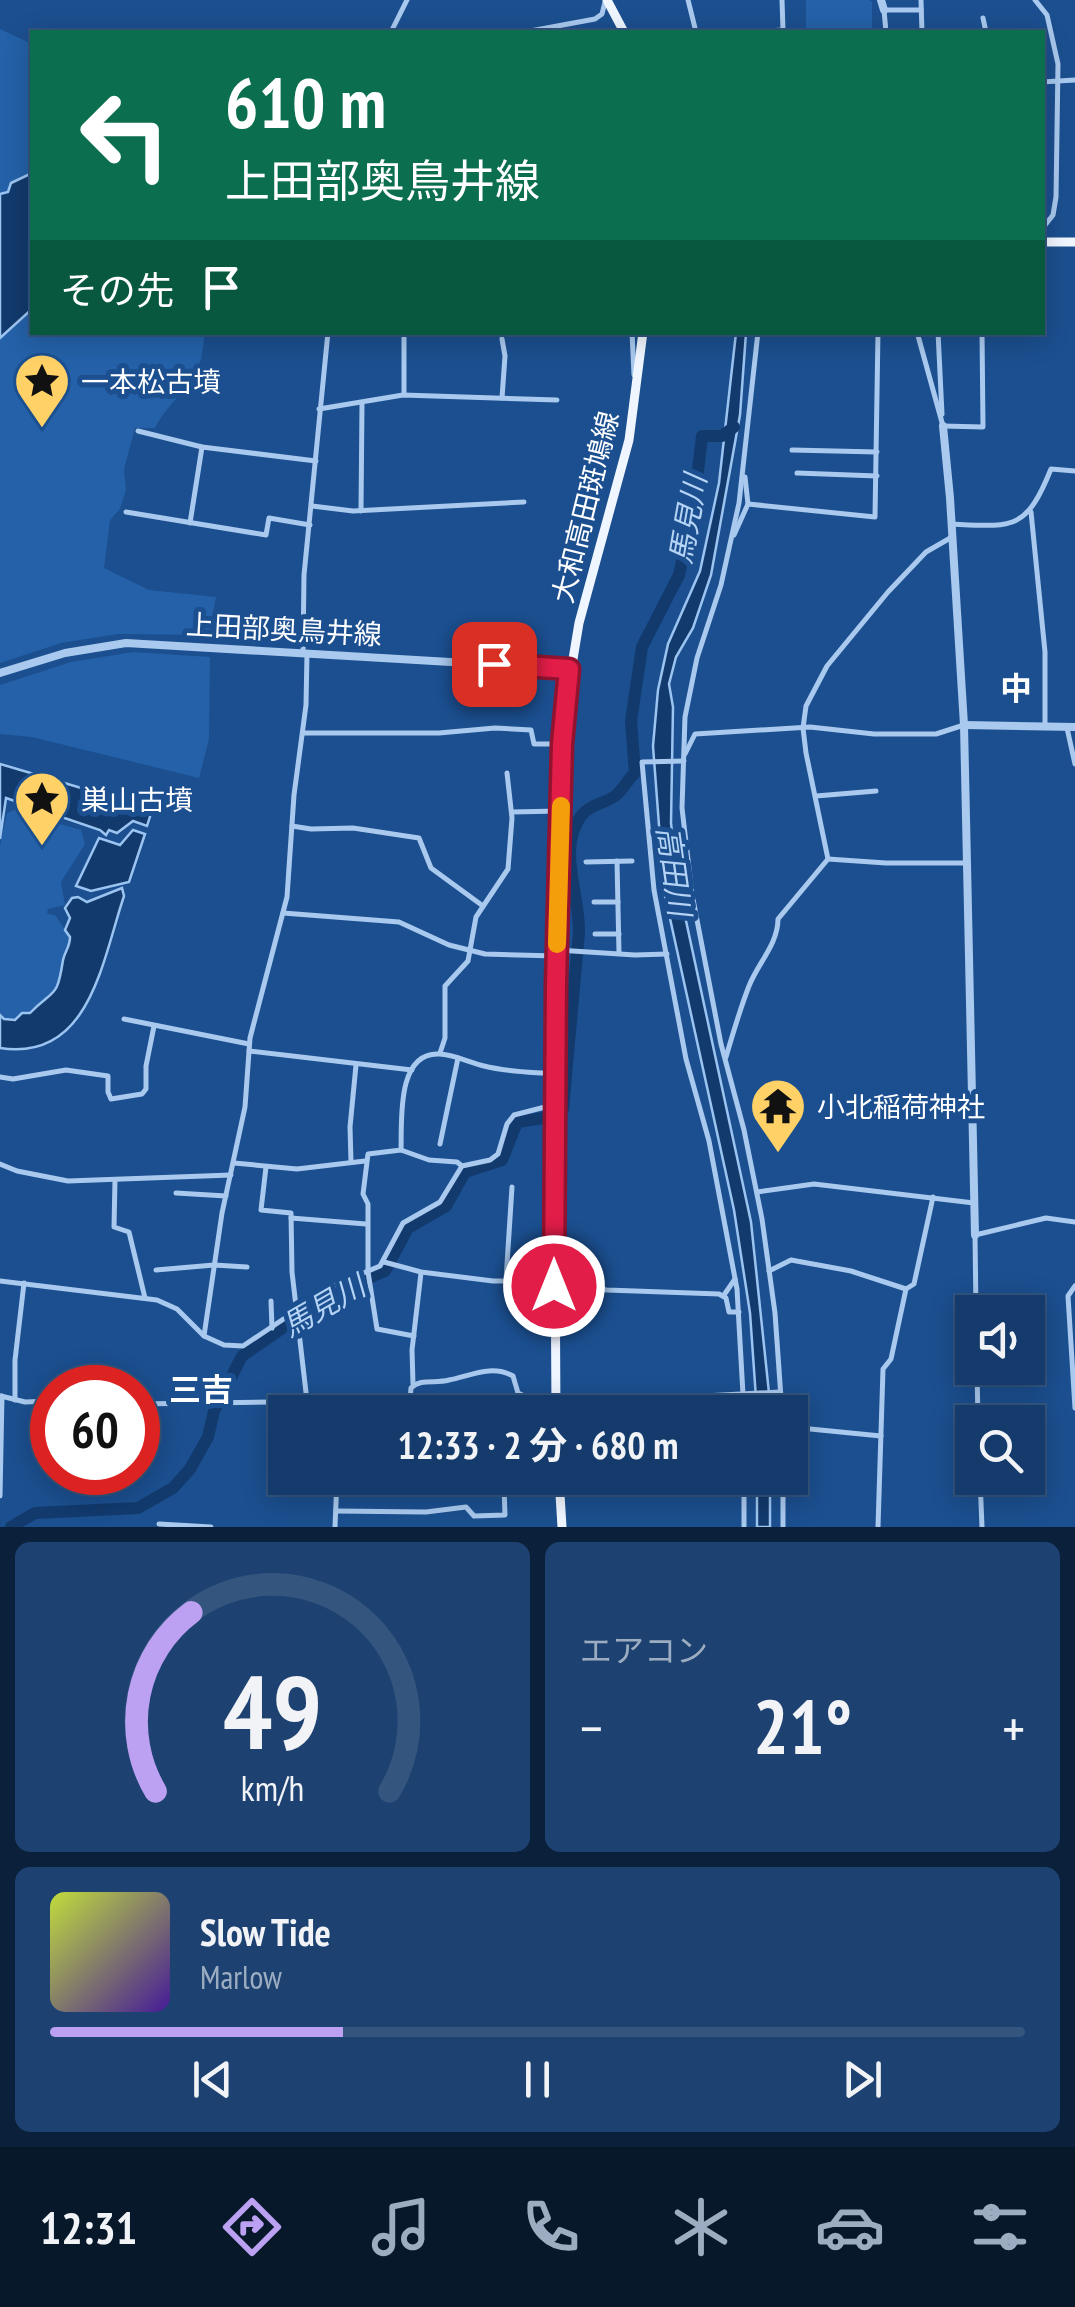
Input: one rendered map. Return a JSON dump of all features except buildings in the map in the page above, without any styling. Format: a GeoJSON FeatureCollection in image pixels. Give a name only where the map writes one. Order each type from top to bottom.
{"type":"FeatureCollection","features":[{"type":"Feature","properties":{"kind":"main road"},"geometry":{"type":"LineString","coordinates":[[606,0],[623,30]]}},
{"type":"Feature","properties":{"kind":"main road"},"geometry":{"type":"LineString","coordinates":[[1045,242],[1075,242]]}},
{"type":"Feature","properties":{"kind":"main road","name":"大和高田斑鳩線"},"geometry":{"type":"LineString","coordinates":[[555,1395],[554,1074],[562,744],[569,669],[624,461],[643,335]]}},
{"type":"Feature","properties":{"kind":"main road"},"geometry":{"type":"LineString","coordinates":[[560,1495],[562,1527]]}},
{"type":"Feature","properties":{"kind":"street"},"geometry":{"type":"LineString","coordinates":[[392,30],[407,0]]}},
{"type":"Feature","properties":{"kind":"street"},"geometry":{"type":"LineString","coordinates":[[561,30],[600,17],[606,0]]}},
{"type":"Feature","properties":{"kind":"street"},"geometry":{"type":"LineString","coordinates":[[688,0],[696,30]]}},
{"type":"Feature","properties":{"kind":"street"},"geometry":{"type":"LineString","coordinates":[[782,0],[783,30]]}},
{"type":"Feature","properties":{"kind":"street"},"geometry":{"type":"LineString","coordinates":[[920,0],[922,30]]}},
{"type":"Feature","properties":{"kind":"street"},"geometry":{"type":"LineString","coordinates":[[1035,0],[1047,15],[1060,82],[1056,197],[1053,215],[1045,225]]}},
{"type":"Feature","properties":{"kind":"street"},"geometry":{"type":"LineString","coordinates":[[886,30],[883,5],[921,10]]}},
{"type":"Feature","properties":{"kind":"street"},"geometry":{"type":"LineString","coordinates":[[982,18],[985,30]]}},
{"type":"Feature","properties":{"kind":"street"},"geometry":{"type":"LineString","coordinates":[[1045,41],[1054,40]]}},
{"type":"Feature","properties":{"kind":"street"},"geometry":{"type":"LineString","coordinates":[[1045,82],[1075,80]]}},
{"type":"Feature","properties":{"kind":"street"},"geometry":{"type":"LineString","coordinates":[[204,1336],[226,1196],[245,1107],[249,1047],[288,888],[302,733],[304,575],[328,335]]}},
{"type":"Feature","properties":{"kind":"street"},"geometry":{"type":"LineString","coordinates":[[404,335],[404,396]]}},
{"type":"Feature","properties":{"kind":"street"},"geometry":{"type":"LineString","coordinates":[[632,335],[635,402]]}},
{"type":"Feature","properties":{"kind":"street"},"geometry":{"type":"LineString","coordinates":[[758,335],[743,475],[732,538],[692,676],[685,716],[682,808],[688,870],[725,1060],[757,1192],[770,1271],[779,1395]]}},
{"type":"Feature","properties":{"kind":"street"},"geometry":{"type":"LineString","coordinates":[[748,504],[874,518],[878,335]]}},
{"type":"Feature","properties":{"kind":"street"},"geometry":{"type":"LineString","coordinates":[[917,335],[942,426]]}},
{"type":"Feature","properties":{"kind":"street"},"geometry":{"type":"LineString","coordinates":[[938,335],[964,726],[976,1295]]}},
{"type":"Feature","properties":{"kind":"street"},"geometry":{"type":"LineString","coordinates":[[942,426],[982,426],[982,335]]}},
{"type":"Feature","properties":{"kind":"street"},"geometry":{"type":"LineString","coordinates":[[502,339],[502,398]]}},
{"type":"Feature","properties":{"kind":"street"},"geometry":{"type":"LineString","coordinates":[[319,409],[404,396],[557,400]]}},
{"type":"Feature","properties":{"kind":"street"},"geometry":{"type":"LineString","coordinates":[[361,511],[362,404]]}},
{"type":"Feature","properties":{"kind":"street"},"geometry":{"type":"LineString","coordinates":[[138,431],[202,447],[316,460]]}},
{"type":"Feature","properties":{"kind":"street"},"geometry":{"type":"LineString","coordinates":[[190,524],[202,447]]}},
{"type":"Feature","properties":{"kind":"street"},"geometry":{"type":"LineString","coordinates":[[792,450],[877,452]]}},
{"type":"Feature","properties":{"kind":"street"},"geometry":{"type":"LineString","coordinates":[[1044,726],[1045,652],[1031,512],[1051,470],[1075,472]]}},
{"type":"Feature","properties":{"kind":"street"},"geometry":{"type":"LineString","coordinates":[[797,474],[877,476]]}},
{"type":"Feature","properties":{"kind":"street"},"geometry":{"type":"LineString","coordinates":[[732,538],[748,504],[743,475]]}},
{"type":"Feature","properties":{"kind":"street"},"geometry":{"type":"LineString","coordinates":[[312,506],[361,511],[524,502]]}},
{"type":"Feature","properties":{"kind":"street"},"geometry":{"type":"LineString","coordinates":[[126,512],[266,535],[269,518],[310,525]]}},
{"type":"Feature","properties":{"kind":"street"},"geometry":{"type":"LineString","coordinates":[[951,524],[1000,526],[1031,512]]}},
{"type":"Feature","properties":{"kind":"street"},"geometry":{"type":"LineString","coordinates":[[828,859],[803,728],[806,706],[827,666],[888,592],[926,552],[952,537]]}},
{"type":"Feature","properties":{"kind":"street","name":"上田部奥鳥井線"},"geometry":{"type":"LineString","coordinates":[[0,673],[76,651],[126,643],[569,669]]}},
{"type":"Feature","properties":{"kind":"street"},"geometry":{"type":"LineString","coordinates":[[683,760],[696,734],[803,728],[936,734],[964,726],[1044,726],[1071,727],[1075,764]]}},
{"type":"Feature","properties":{"kind":"street"},"geometry":{"type":"LineString","coordinates":[[302,733],[439,733],[504,728],[531,730],[534,744],[562,744]]}},
{"type":"Feature","properties":{"kind":"street"},"geometry":{"type":"LineString","coordinates":[[683,760],[642,762],[652,877],[686,1058],[712,1156],[735,1279],[745,1393]]}},
{"type":"Feature","properties":{"kind":"street"},"geometry":{"type":"LineString","coordinates":[[440,1054],[446,1038],[446,986],[468,961],[476,917],[508,869],[512,812],[507,773]]}},
{"type":"Feature","properties":{"kind":"street"},"geometry":{"type":"LineString","coordinates":[[816,796],[876,791]]}},
{"type":"Feature","properties":{"kind":"street"},"geometry":{"type":"LineString","coordinates":[[512,812],[561,810]]}},
{"type":"Feature","properties":{"kind":"street"},"geometry":{"type":"LineString","coordinates":[[292,826],[352,828],[419,838],[431,868],[483,906]]}},
{"type":"Feature","properties":{"kind":"street"},"geometry":{"type":"LineString","coordinates":[[828,859],[968,863]]}},
{"type":"Feature","properties":{"kind":"street"},"geometry":{"type":"LineString","coordinates":[[725,1060],[748,988],[768,954],[778,918],[828,859]]}},
{"type":"Feature","properties":{"kind":"street"},"geometry":{"type":"LineString","coordinates":[[617,861],[619,954]]}},
{"type":"Feature","properties":{"kind":"street"},"geometry":{"type":"LineString","coordinates":[[586,862],[632,861]]}},
{"type":"Feature","properties":{"kind":"street"},"geometry":{"type":"LineString","coordinates":[[594,902],[618,902]]}},
{"type":"Feature","properties":{"kind":"street"},"geometry":{"type":"LineString","coordinates":[[283,914],[405,923],[449,945],[492,955],[570,950],[667,954]]}},
{"type":"Feature","properties":{"kind":"street"},"geometry":{"type":"LineString","coordinates":[[596,934],[619,934]]}},
{"type":"Feature","properties":{"kind":"street"},"geometry":{"type":"LineString","coordinates":[[124,1019],[249,1047],[412,1070]]}},
{"type":"Feature","properties":{"kind":"street"},"geometry":{"type":"LineString","coordinates":[[0,1078],[71,1070],[108,1076],[112,1099],[142,1094],[146,1090],[154,1026]]}},
{"type":"Feature","properties":{"kind":"street"},"geometry":{"type":"LineString","coordinates":[[400,1150],[400,1104],[419,1058],[440,1054],[496,1068],[554,1074]]}},
{"type":"Feature","properties":{"kind":"street"},"geometry":{"type":"LineString","coordinates":[[440,1144],[458,1058]]}},
{"type":"Feature","properties":{"kind":"street"},"geometry":{"type":"LineString","coordinates":[[351,1162],[356,1064]]}},
{"type":"Feature","properties":{"kind":"street"},"geometry":{"type":"LineString","coordinates":[[0,1281],[145,1298],[170,1305],[204,1336],[237,1346],[296,1317],[339,1283],[369,1276],[388,1263],[403,1224],[440,1202],[462,1166],[490,1160],[498,1154],[507,1124],[514,1116],[554,1109]]}},
{"type":"Feature","properties":{"kind":"street"},"geometry":{"type":"LineString","coordinates":[[414,1336],[377,1329],[369,1276],[368,1204],[363,1194],[365,1161],[370,1152],[400,1150],[462,1166]]}},
{"type":"Feature","properties":{"kind":"street"},"geometry":{"type":"LineString","coordinates":[[234,1163],[309,1169],[365,1161]]}},
{"type":"Feature","properties":{"kind":"street"},"geometry":{"type":"LineString","coordinates":[[0,1164],[17,1172],[60,1181],[231,1175]]}},
{"type":"Feature","properties":{"kind":"street"},"geometry":{"type":"LineString","coordinates":[[266,1166],[261,1210],[291,1213],[296,1317],[306,1395]]}},
{"type":"Feature","properties":{"kind":"street"},"geometry":{"type":"LineString","coordinates":[[115,1178],[114,1227],[129,1232],[145,1298]]}},
{"type":"Feature","properties":{"kind":"street"},"geometry":{"type":"LineString","coordinates":[[757,1192],[814,1184],[974,1204]]}},
{"type":"Feature","properties":{"kind":"street"},"geometry":{"type":"LineString","coordinates":[[506,1280],[512,1187]]}},
{"type":"Feature","properties":{"kind":"street"},"geometry":{"type":"LineString","coordinates":[[176,1194],[226,1196]]}},
{"type":"Feature","properties":{"kind":"street"},"geometry":{"type":"LineString","coordinates":[[878,1527],[883,1369],[891,1359],[906,1290],[914,1284],[933,1197]]}},
{"type":"Feature","properties":{"kind":"street"},"geometry":{"type":"LineString","coordinates":[[291,1218],[366,1224]]}},
{"type":"Feature","properties":{"kind":"street"},"geometry":{"type":"LineString","coordinates":[[975,1234],[1046,1218],[1075,1222]]}},
{"type":"Feature","properties":{"kind":"street"},"geometry":{"type":"LineString","coordinates":[[770,1271],[790,1260],[851,1271],[906,1290]]}},
{"type":"Feature","properties":{"kind":"street"},"geometry":{"type":"LineString","coordinates":[[388,1263],[421,1272],[554,1286],[724,1295]]}},
{"type":"Feature","properties":{"kind":"street"},"geometry":{"type":"LineString","coordinates":[[156,1270],[214,1265],[247,1267]]}},
{"type":"Feature","properties":{"kind":"street"},"geometry":{"type":"LineString","coordinates":[[411,1395],[421,1272]]}},
{"type":"Feature","properties":{"kind":"street"},"geometry":{"type":"LineString","coordinates":[[724,1295],[735,1279]]}},
{"type":"Feature","properties":{"kind":"street"},"geometry":{"type":"LineString","coordinates":[[15,1400],[15,1360],[24,1283]]}},
{"type":"Feature","properties":{"kind":"street"},"geometry":{"type":"LineString","coordinates":[[1075,1286],[1068,1296],[1075,1408]]}},
{"type":"Feature","properties":{"kind":"street"},"geometry":{"type":"LineString","coordinates":[[724,1295],[730,1312],[739,1312]]}},
{"type":"Feature","properties":{"kind":"street"},"geometry":{"type":"LineString","coordinates":[[271,1301],[272,1328]]}},
{"type":"Feature","properties":{"kind":"street"},"geometry":{"type":"LineString","coordinates":[[413,1384],[446,1381],[476,1372],[505,1372],[513,1376],[520,1395]]}},
{"type":"Feature","properties":{"kind":"street"},"geometry":{"type":"LineString","coordinates":[[713,1395],[779,1392]]}},
{"type":"Feature","properties":{"kind":"street"},"geometry":{"type":"LineString","coordinates":[[0,1496],[1,1396],[30,1400]]}},
{"type":"Feature","properties":{"kind":"street"},"geometry":{"type":"LineString","coordinates":[[160,1404],[268,1402]]}},
{"type":"Feature","properties":{"kind":"street"},"geometry":{"type":"LineString","coordinates":[[808,1429],[881,1436]]}},
{"type":"Feature","properties":{"kind":"street"},"geometry":{"type":"LineString","coordinates":[[335,1527],[336,1495]]}},
{"type":"Feature","properties":{"kind":"street"},"geometry":{"type":"LineString","coordinates":[[336,1511],[426,1512],[466,1507],[473,1514],[505,1516],[504,1495]]}},
{"type":"Feature","properties":{"kind":"street"},"geometry":{"type":"LineString","coordinates":[[744,1495],[744,1527]]}},
{"type":"Feature","properties":{"kind":"street"},"geometry":{"type":"LineString","coordinates":[[783,1495],[783,1527]]}},
{"type":"Feature","properties":{"kind":"street"},"geometry":{"type":"LineString","coordinates":[[981,1495],[982,1527]]}},
{"type":"Feature","properties":{"kind":"street"},"geometry":{"type":"LineString","coordinates":[[159,1524],[212,1527]]}},
{"type":"Feature","properties":{"kind":"shaded area"},"geometry":{"type":"Polygon","coordinates":[[[806,0],[872,2],[872,30],[806,30],[806,0]]]}},
{"type":"Feature","properties":{"kind":"shaded area"},"geometry":{"type":"Polygon","coordinates":[[[0,29],[30,43],[30,335],[205,335],[195,375],[155,428],[135,428],[124,469],[126,490],[120,509],[110,520],[104,568],[149,590],[216,597],[209,635],[118,634],[61,643],[0,663],[0,29]]]}},
{"type":"Feature","properties":{"kind":"shaded area"},"geometry":{"type":"Polygon","coordinates":[[[133,652],[210,657],[209,739],[199,778],[32,737],[0,734],[0,685],[71,662],[133,652]]]}},
{"type":"Feature","properties":{"kind":"shaded area"},"geometry":{"type":"Polygon","coordinates":[[[16,809],[81,830],[85,844],[61,882],[65,905],[48,909],[47,913],[56,916],[70,937],[56,990],[29,1013],[4,1019],[0,1015],[0,846],[7,813],[16,809]]]}},
{"type":"Feature","properties":{"kind":"water"},"geometry":{"type":"Polygon","coordinates":[[[30,174],[30,311],[0,338],[0,194],[8,192],[11,183],[30,174]]]}},
{"type":"Feature","properties":{"kind":"water","name":"高田川"},"geometry":{"type":"Polygon","coordinates":[[[736,335],[746,335],[740,415],[711,575],[693,628],[676,657],[669,684],[673,707],[671,823],[677,879],[751,1222],[769,1395],[756,1395],[750,1313],[734,1210],[664,891],[653,746],[658,690],[668,644],[700,571],[719,483],[736,335]]]}},
{"type":"Feature","properties":{"kind":"water"},"geometry":{"type":"Polygon","coordinates":[[[0,764],[152,810],[147,826],[133,821],[117,833],[109,830],[106,835],[6,798],[0,839],[0,764]]]}},
{"type":"Feature","properties":{"kind":"water"},"geometry":{"type":"Polygon","coordinates":[[[133,830],[145,834],[129,882],[91,891],[76,886],[99,838],[120,845],[133,830]]]}},
{"type":"Feature","properties":{"kind":"water"},"geometry":{"type":"Polygon","coordinates":[[[122,888],[124,896],[99,976],[73,1023],[54,1039],[30,1048],[0,1048],[0,1015],[15,1020],[22,1013],[30,1013],[59,982],[70,940],[65,930],[70,918],[65,908],[72,898],[87,902],[122,888]]]}},
{"type":"Feature","properties":{"kind":"water"},"geometry":{"type":"Polygon","coordinates":[[[757,1495],[770,1495],[770,1527],[757,1527],[757,1495]]]}},
{"type":"Feature","properties":{"kind":"waterway","name":"馬見川"},"geometry":{"type":"LineString","coordinates":[[11,1527],[35,1513],[138,1508],[173,1488],[190,1469],[208,1437],[214,1411],[242,1356],[333,1293],[385,1271],[408,1228],[446,1206],[465,1172],[502,1160],[517,1122],[544,1118],[563,1109],[579,932],[570,857],[574,829],[585,812],[615,796],[635,773],[631,721],[642,647],[679,575],[694,506],[702,436],[722,436],[734,427]]}},
{"type":"Feature","properties":{"kind":"slow traffic"},"geometry":{"type":"LineString","coordinates":[[557,944],[561,806]]}},
{"type":"Feature","properties":{"kind":"place","name":"一本松古墳"},"geometry":{"type":"Point","coordinates":[42,430]}},
{"type":"Feature","properties":{"kind":"place","name":"巣山古墳"},"geometry":{"type":"Point","coordinates":[42,848]}},
{"type":"Feature","properties":{"kind":"place","name":"小北稲荷神社"},"geometry":{"type":"Point","coordinates":[778,1155]}},
{"type":"Feature","properties":{"kind":"district","name":"中"},"geometry":{"type":"Point","coordinates":[1016,688]}},
{"type":"Feature","properties":{"kind":"district","name":"三吉"},"geometry":{"type":"Point","coordinates":[201,1389]}},
{"type":"Feature","properties":{"kind":"route"},"geometry":{"type":"LineString","coordinates":[[494,664],[569,669],[562,744],[556,983],[554,1286]]}}]}
